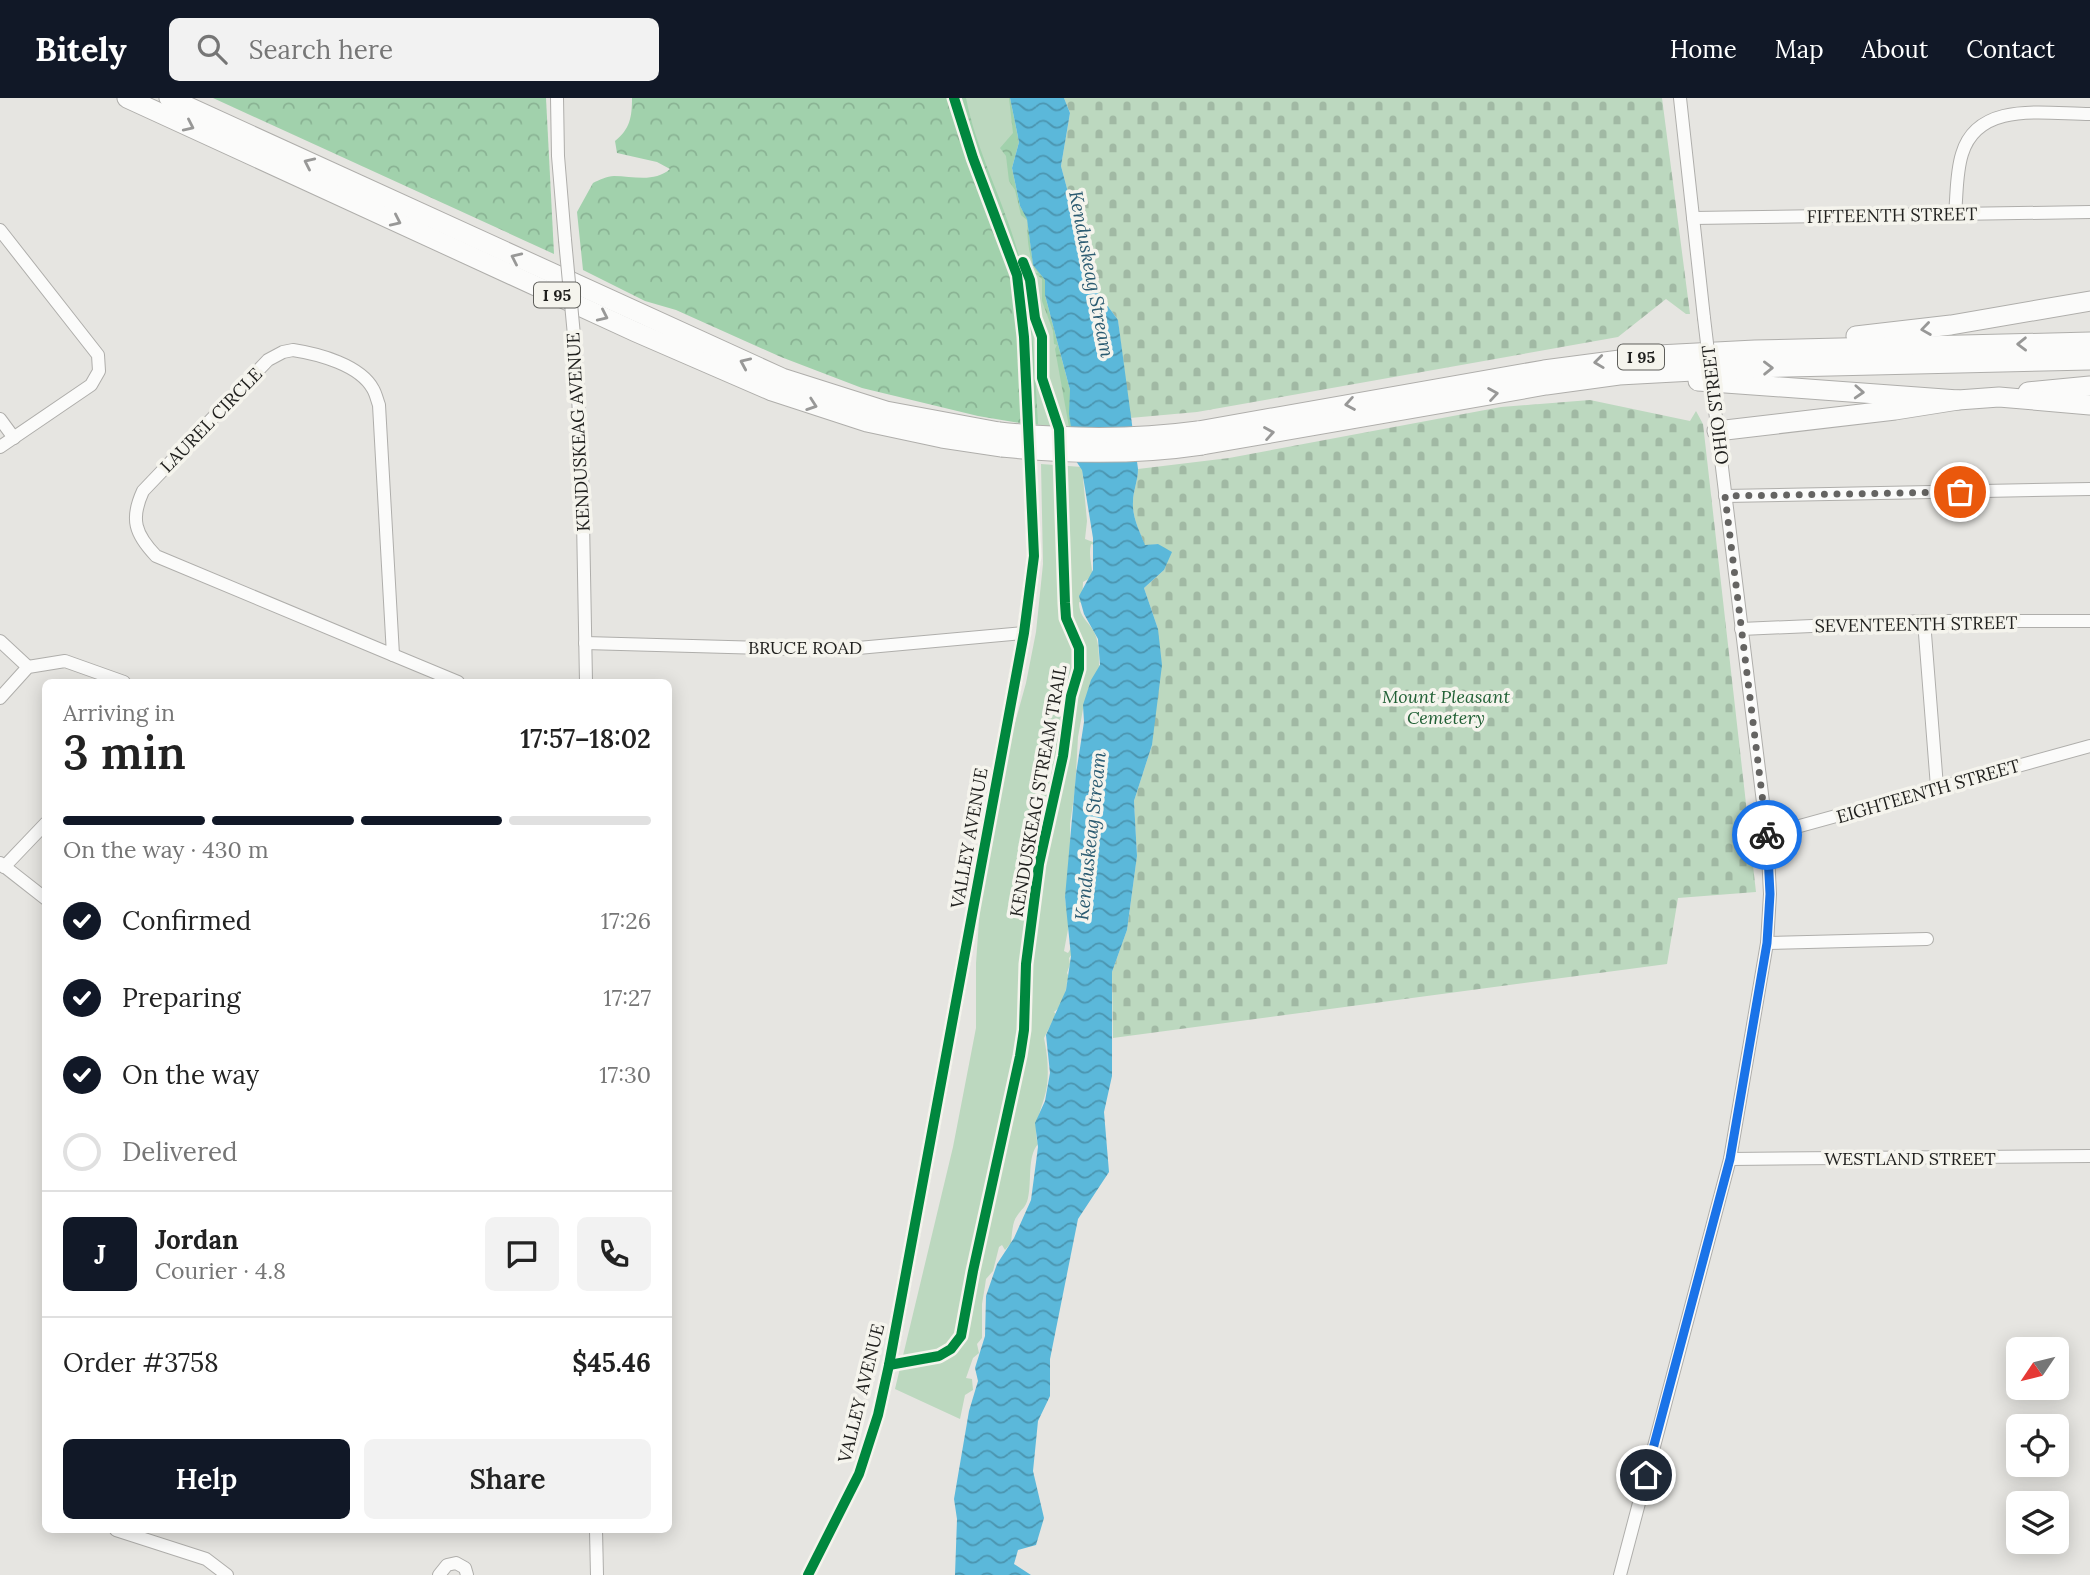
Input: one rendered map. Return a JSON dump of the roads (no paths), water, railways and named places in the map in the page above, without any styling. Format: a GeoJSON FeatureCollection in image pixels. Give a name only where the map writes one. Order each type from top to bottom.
{"type":"FeatureCollection","features":[{"type":"Feature","properties":{"kind":"highway","name":"I 95"},"geometry":{"type":"LineString","coordinates":[[127,98],[636,332],[772,391],[833,412],[942,438],[1200,438],[1619,375],[2090,360]]}},
{"type":"Feature","properties":{"kind":"highway","name":"I 95"},"geometry":{"type":"LineString","coordinates":[[169,98],[773,374],[822,393],[1001,439]]}},
{"type":"Feature","properties":{"kind":"highway"},"geometry":{"type":"LineString","coordinates":[[1755,350],[1951,326],[2090,301]]}},
{"type":"Feature","properties":{"kind":"highway","name":"I 95"},"geometry":{"type":"LineString","coordinates":[[1200,438],[1581,364],[1668,354],[2090,342]]}},
{"type":"Feature","properties":{"kind":"highway"},"geometry":{"type":"LineString","coordinates":[[1546,385],[1678,379],[1958,400]]}},
{"type":"Feature","properties":{"kind":"highway"},"geometry":{"type":"LineString","coordinates":[[1717,431],[2090,386]]}},
{"type":"Feature","properties":{"kind":"highway"},"geometry":{"type":"LineString","coordinates":[[1999,397],[2090,405]]}},
{"type":"Feature","properties":{"kind":"street","name":"KENDUSKEAG AVENUE"},"geometry":{"type":"LineString","coordinates":[[557,98],[559,177],[582,455],[586,679]]}},
{"type":"Feature","properties":{"kind":"street","name":"VALLEY AVENUE"},"geometry":{"type":"LineString","coordinates":[[808,1575],[854,1487],[882,1397],[1024,633],[1034,556],[1024,337],[1017,275],[973,158],[954,98]]}},
{"type":"Feature","properties":{"kind":"street","name":"OHIO STREET"},"geometry":{"type":"LineString","coordinates":[[1620,1575],[1730,1159],[1767,943],[1770,894],[1767,835],[1717,431],[1680,98]]}},
{"type":"Feature","properties":{"kind":"street"},"geometry":{"type":"LineString","coordinates":[[1955,214],[1959,165],[1962,152],[1974,131],[1995,117],[2009,114],[2090,114]]}},
{"type":"Feature","properties":{"kind":"street","name":"FIFTEENTH STREET"},"geometry":{"type":"LineString","coordinates":[[1693,218],[2090,212]]}},
{"type":"Feature","properties":{"kind":"street"},"geometry":{"type":"LineString","coordinates":[[0,230],[98,355],[99,371],[91,385],[0,446]]}},
{"type":"Feature","properties":{"kind":"street","name":"LAUREL CIRCLE"},"geometry":{"type":"LineString","coordinates":[[393,655],[379,405],[374,389],[365,379],[323,355],[293,350],[283,352],[268,360],[143,491],[136,507],[136,525],[144,543],[156,555],[393,655],[451,679]]}},
{"type":"Feature","properties":{"kind":"street"},"geometry":{"type":"LineString","coordinates":[[0,419],[14,438]]}},
{"type":"Feature","properties":{"kind":"street"},"geometry":{"type":"LineString","coordinates":[[1725,496],[2090,489]]}},
{"type":"Feature","properties":{"kind":"street"},"geometry":{"type":"LineString","coordinates":[[1924,621],[1937,787]]}},
{"type":"Feature","properties":{"kind":"street","name":"SEVENTEENTH STREET"},"geometry":{"type":"LineString","coordinates":[[1741,629],[1924,621],[2090,621]]}},
{"type":"Feature","properties":{"kind":"street","name":"BRUCE ROAD"},"geometry":{"type":"LineString","coordinates":[[585,643],[836,650],[1024,633]]}},
{"type":"Feature","properties":{"kind":"street"},"geometry":{"type":"LineString","coordinates":[[0,641],[28,667]]}},
{"type":"Feature","properties":{"kind":"street"},"geometry":{"type":"LineString","coordinates":[[0,698],[28,667],[65,661],[116,679]]}},
{"type":"Feature","properties":{"kind":"street","name":"EIGHTEENTH STREET"},"geometry":{"type":"LineString","coordinates":[[1767,835],[2090,746]]}},
{"type":"Feature","properties":{"kind":"street"},"geometry":{"type":"LineString","coordinates":[[42,827],[2,865],[42,896]]}},
{"type":"Feature","properties":{"kind":"street"},"geometry":{"type":"LineString","coordinates":[[1767,943],[1927,939]]}},
{"type":"Feature","properties":{"kind":"street","name":"WESTLAND STREET"},"geometry":{"type":"LineString","coordinates":[[1730,1159],[2090,1156]]}},
{"type":"Feature","properties":{"kind":"street"},"geometry":{"type":"LineString","coordinates":[[125,1533],[206,1559],[227,1575]]}},
{"type":"Feature","properties":{"kind":"street"},"geometry":{"type":"LineString","coordinates":[[596,1533],[597,1575]]}},
{"type":"Feature","properties":{"kind":"street"},"geometry":{"type":"LineString","coordinates":[[439,1575],[447,1565],[456,1563],[465,1568],[467,1575]]}},
{"type":"Feature","properties":{"kind":"water","name":"Kenduskeag Stream"},"geometry":{"type":"Polygon","coordinates":[[[1010,98],[1064,98],[1070,113],[1061,166],[1093,286],[1118,320],[1138,469],[1133,498],[1135,519],[1145,545],[1158,544],[1172,552],[1164,570],[1144,588],[1158,629],[1162,665],[1152,745],[1134,801],[1137,856],[1127,930],[1112,972],[1112,1076],[1104,1112],[1109,1172],[1078,1219],[1050,1359],[1050,1396],[1038,1421],[1033,1471],[1044,1518],[1036,1545],[1018,1550],[1014,1564],[1031,1575],[955,1575],[957,1519],[954,1499],[969,1411],[978,1381],[975,1368],[985,1336],[986,1296],[997,1264],[1014,1238],[1031,1200],[1038,1147],[1035,1123],[1045,1101],[1050,1073],[1046,1035],[1066,990],[1071,956],[1065,897],[1076,774],[1084,722],[1083,705],[1091,680],[1100,665],[1098,639],[1084,614],[1079,596],[1093,570],[1093,538],[1082,470],[1076,461],[1069,414],[1070,390],[1045,295],[1045,280],[1033,265],[1027,219],[1020,206],[1012,168],[1019,142],[1010,98]]]}},
{"type":"Feature","properties":{"kind":"park label","name":"Mount Pleasant Cemetery"},"geometry":{"type":"Point","coordinates":[1446,706]}}]}
